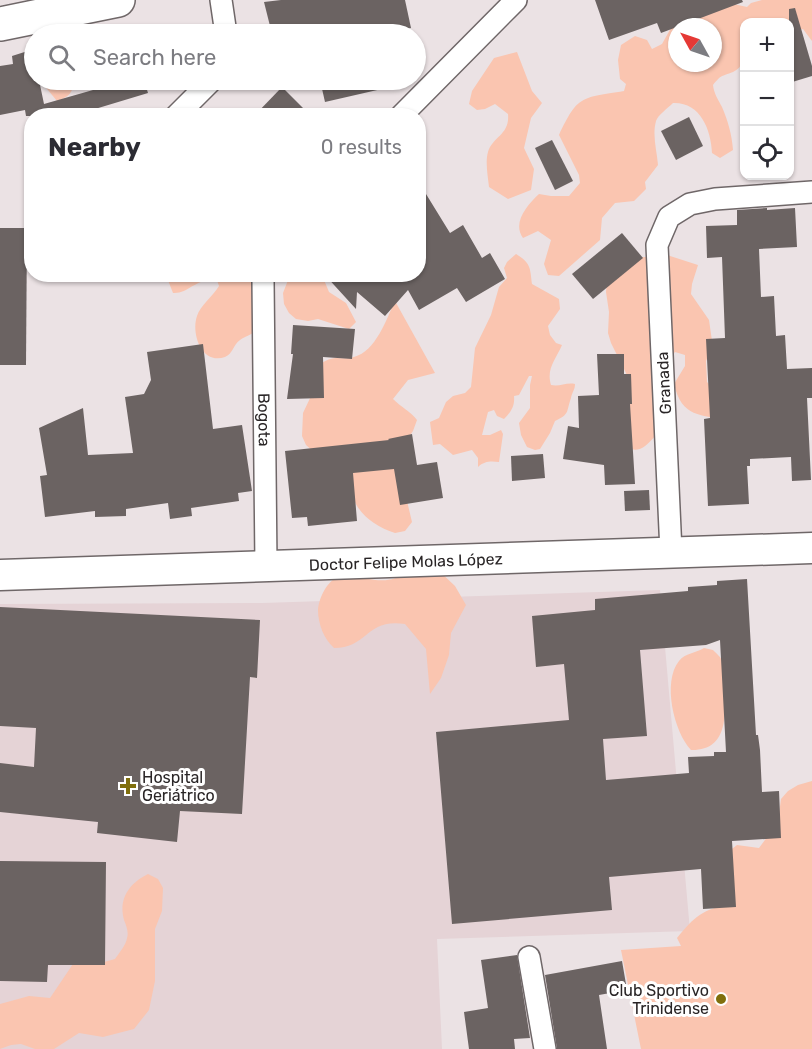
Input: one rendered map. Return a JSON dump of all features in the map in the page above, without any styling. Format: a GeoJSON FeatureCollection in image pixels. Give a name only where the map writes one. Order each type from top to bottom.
{"type":"FeatureCollection","features":[{"type":"Feature","properties":{"kind":"main road"},"geometry":{"type":"LineString","coordinates":[[0,24],[118,0]]}},
{"type":"Feature","properties":{"kind":"main road","name":"Doctor Felipe Molas López"},"geometry":{"type":"LineString","coordinates":[[0,575],[812,548]]}},
{"type":"Feature","properties":{"kind":"street"},"geometry":{"type":"LineString","coordinates":[[221,0],[225,24]]}},
{"type":"Feature","properties":{"kind":"street"},"geometry":{"type":"LineString","coordinates":[[409,108],[516,0]]}},
{"type":"Feature","properties":{"kind":"street"},"geometry":{"type":"LineString","coordinates":[[184,108],[202,90]]}},
{"type":"Feature","properties":{"kind":"street","name":"Granada"},"geometry":{"type":"LineString","coordinates":[[672,552],[657,245],[669,217],[690,204],[715,199],[812,192]]}},
{"type":"Feature","properties":{"kind":"street","name":"Bogota"},"geometry":{"type":"LineString","coordinates":[[263,282],[266,566]]}},
{"type":"Feature","properties":{"kind":"street"},"geometry":{"type":"LineString","coordinates":[[529,957],[545,1049]]}},
{"type":"Feature","properties":{"kind":"shaded area"},"geometry":{"type":"Polygon","coordinates":[[[762,0],[812,0],[812,41],[803,29],[794,32],[794,18],[740,18],[740,66],[733,72],[720,77],[713,85],[728,123],[733,150],[720,158],[712,153],[706,126],[697,112],[682,104],[673,103],[656,121],[658,165],[645,182],[646,189],[634,201],[615,203],[602,218],[600,240],[559,276],[548,275],[544,264],[551,240],[538,231],[523,238],[519,226],[522,214],[539,194],[569,196],[580,183],[579,175],[559,135],[571,112],[582,101],[590,97],[624,91],[626,84],[620,79],[618,60],[621,45],[635,36],[647,40],[652,49],[662,44],[668,33],[668,72],[722,72],[722,18],[700,18],[729,3],[747,7],[751,3],[762,0]]]}},
{"type":"Feature","properties":{"kind":"shaded area"},"geometry":{"type":"Polygon","coordinates":[[[517,52],[532,91],[542,103],[531,118],[524,148],[534,169],[531,190],[508,199],[489,187],[487,156],[490,147],[506,127],[508,114],[495,104],[477,110],[469,104],[472,91],[494,58],[517,52]]]}},
{"type":"Feature","properties":{"kind":"shaded area"},"geometry":{"type":"Polygon","coordinates":[[[48,90],[72,90],[65,98],[57,101],[48,90]]]}},
{"type":"Feature","properties":{"kind":"shaded area"},"geometry":{"type":"Polygon","coordinates":[[[516,254],[529,266],[532,284],[559,299],[560,309],[548,326],[550,335],[556,343],[562,345],[551,369],[551,385],[575,384],[575,386],[567,412],[555,421],[540,449],[535,450],[527,447],[521,435],[519,423],[530,408],[532,376],[529,376],[519,395],[514,396],[512,409],[504,419],[497,416],[494,410],[488,412],[482,435],[490,435],[501,430],[503,434],[499,462],[488,462],[478,467],[478,458],[472,450],[453,455],[440,444],[433,445],[430,422],[439,418],[446,402],[453,396],[465,393],[471,387],[475,348],[491,315],[499,287],[507,278],[504,268],[516,254]]]}},
{"type":"Feature","properties":{"kind":"shaded area"},"geometry":{"type":"Polygon","coordinates":[[[667,255],[698,265],[691,294],[709,320],[712,341],[706,361],[707,382],[715,390],[730,421],[694,413],[682,403],[674,384],[685,366],[685,355],[675,352],[669,360],[656,435],[644,447],[636,450],[620,444],[631,393],[626,373],[608,333],[607,281],[633,258],[667,255]]]}},
{"type":"Feature","properties":{"kind":"shaded area"},"geometry":{"type":"Polygon","coordinates":[[[169,282],[200,282],[179,293],[173,293],[169,282]]]}},
{"type":"Feature","properties":{"kind":"shaded area"},"geometry":{"type":"Polygon","coordinates":[[[218,282],[261,282],[259,328],[242,338],[228,356],[217,358],[204,352],[200,346],[195,323],[201,308],[219,286],[218,282]]]}},
{"type":"Feature","properties":{"kind":"shaded area"},"geometry":{"type":"Polygon","coordinates":[[[287,282],[325,282],[329,292],[346,303],[356,322],[349,329],[318,319],[308,321],[296,319],[284,304],[283,293],[287,282]]]}},
{"type":"Feature","properties":{"kind":"shaded area"},"geometry":{"type":"Polygon","coordinates":[[[395,301],[435,373],[408,380],[393,399],[417,420],[413,431],[402,447],[407,501],[412,522],[405,531],[395,533],[371,521],[354,501],[350,479],[360,450],[352,444],[314,452],[306,445],[302,436],[303,413],[322,363],[335,358],[362,354],[379,334],[395,301]]]}},
{"type":"Feature","properties":{"kind":"shaded area"},"geometry":{"type":"Polygon","coordinates":[[[437,569],[455,586],[466,605],[451,633],[449,655],[441,678],[430,694],[426,649],[405,624],[382,625],[345,647],[334,648],[327,640],[320,626],[318,610],[323,593],[334,579],[345,576],[385,580],[400,576],[408,570],[437,569]]]}},
{"type":"Feature","properties":{"kind":"shaded area"},"geometry":{"type":"Polygon","coordinates":[[[660,590],[690,931],[437,939],[442,1049],[0,1049],[0,604],[262,603],[660,590]]]}},
{"type":"Feature","properties":{"kind":"shaded area"},"geometry":{"type":"Polygon","coordinates":[[[704,648],[713,650],[721,658],[723,664],[724,718],[719,737],[712,744],[703,749],[691,750],[675,719],[671,681],[681,658],[704,648]]]}},
{"type":"Feature","properties":{"kind":"shaded area","name":"Club Sportivo Trinidense"},"geometry":{"type":"Polygon","coordinates":[[[812,781],[812,1049],[641,1049],[621,950],[681,946],[677,938],[694,919],[712,909],[730,904],[735,895],[728,852],[737,845],[759,848],[778,822],[781,799],[798,785],[812,781]]]}},
{"type":"Feature","properties":{"kind":"shaded area"},"geometry":{"type":"Polygon","coordinates":[[[148,874],[158,879],[163,888],[162,911],[155,929],[155,981],[149,1010],[134,1029],[103,1037],[79,1033],[54,1049],[35,1049],[21,1044],[0,1049],[0,1004],[29,996],[50,998],[75,961],[104,962],[115,959],[128,936],[123,912],[124,898],[136,882],[148,874]]]}},
{"type":"Feature","properties":{"kind":"building"},"geometry":{"type":"Polygon","coordinates":[[[405,0],[410,24],[270,24],[264,2],[405,0]]]}},
{"type":"Feature","properties":{"kind":"building"},"geometry":{"type":"Polygon","coordinates":[[[595,0],[742,0],[743,2],[701,18],[668,18],[668,30],[661,33],[657,23],[609,40],[595,0]]]}},
{"type":"Feature","properties":{"kind":"building"},"geometry":{"type":"Polygon","coordinates":[[[795,8],[812,66],[812,76],[794,81],[794,18],[789,18],[789,9],[795,8]]]}},
{"type":"Feature","properties":{"kind":"building"},"geometry":{"type":"Polygon","coordinates":[[[24,52],[24,90],[41,90],[44,104],[93,90],[147,90],[148,93],[98,108],[24,108],[24,110],[0,115],[0,66],[13,64],[12,56],[24,52]]]}},
{"type":"Feature","properties":{"kind":"building"},"geometry":{"type":"Polygon","coordinates":[[[279,90],[285,90],[303,108],[262,108],[279,90]]]}},
{"type":"Feature","properties":{"kind":"building"},"geometry":{"type":"Polygon","coordinates":[[[322,90],[377,90],[325,102],[322,90]]]}},
{"type":"Feature","properties":{"kind":"building"},"geometry":{"type":"Polygon","coordinates":[[[689,117],[703,146],[676,160],[661,131],[689,117]]]}},
{"type":"Feature","properties":{"kind":"building"},"geometry":{"type":"Polygon","coordinates":[[[552,140],[573,181],[555,190],[535,148],[552,140]]]}},
{"type":"Feature","properties":{"kind":"building"},"geometry":{"type":"Polygon","coordinates":[[[426,194],[450,233],[463,225],[482,258],[490,253],[505,279],[466,302],[457,288],[419,310],[408,290],[385,316],[357,292],[356,309],[331,282],[426,282],[426,194]]]}},
{"type":"Feature","properties":{"kind":"building"},"geometry":{"type":"Polygon","coordinates":[[[767,208],[767,210],[795,208],[797,247],[759,249],[761,297],[774,296],[776,336],[785,335],[787,369],[812,368],[812,398],[807,398],[811,480],[792,481],[791,457],[750,459],[750,466],[747,466],[749,504],[708,506],[704,419],[710,418],[706,339],[725,338],[722,257],[707,258],[706,226],[737,225],[737,210],[767,208]]]}},
{"type":"Feature","properties":{"kind":"building"},"geometry":{"type":"Polygon","coordinates":[[[0,228],[24,228],[24,282],[27,282],[26,365],[0,365],[0,228]]]}},
{"type":"Feature","properties":{"kind":"building"},"geometry":{"type":"Polygon","coordinates":[[[622,233],[643,258],[593,299],[572,274],[622,233]]]}},
{"type":"Feature","properties":{"kind":"building"},"geometry":{"type":"Polygon","coordinates":[[[293,325],[355,329],[352,359],[323,357],[324,398],[287,399],[293,354],[291,354],[293,325]]]}},
{"type":"Feature","properties":{"kind":"building"},"geometry":{"type":"Polygon","coordinates":[[[203,344],[213,429],[242,425],[252,491],[238,493],[239,501],[191,508],[192,516],[170,519],[168,503],[126,509],[126,516],[95,517],[95,511],[45,517],[40,476],[47,475],[39,428],[83,408],[88,455],[133,453],[125,397],[144,394],[151,380],[147,352],[203,344]]]}},
{"type":"Feature","properties":{"kind":"building"},"geometry":{"type":"Polygon","coordinates":[[[597,354],[624,354],[624,374],[631,374],[632,404],[630,404],[635,484],[605,485],[604,465],[563,459],[568,426],[579,428],[578,396],[599,395],[597,354]]]}},
{"type":"Feature","properties":{"kind":"building"},"geometry":{"type":"Polygon","coordinates":[[[412,434],[417,465],[437,462],[443,498],[400,505],[394,469],[353,473],[357,521],[308,526],[307,517],[292,518],[285,451],[389,440],[412,434]]]}},
{"type":"Feature","properties":{"kind":"building"},"geometry":{"type":"Polygon","coordinates":[[[543,454],[545,478],[512,481],[511,456],[543,454]]]}},
{"type":"Feature","properties":{"kind":"building"},"geometry":{"type":"Polygon","coordinates":[[[649,490],[650,510],[625,511],[624,491],[649,490]]]}},
{"type":"Feature","properties":{"kind":"building"},"geometry":{"type":"Polygon","coordinates":[[[747,579],[756,735],[758,735],[760,750],[762,792],[779,791],[781,838],[732,841],[736,907],[703,909],[701,869],[609,877],[612,910],[452,924],[436,732],[569,720],[564,664],[536,667],[532,616],[595,610],[595,599],[688,591],[688,587],[717,585],[717,581],[747,579]],[[720,640],[706,645],[640,650],[647,736],[603,739],[606,780],[689,773],[688,757],[714,756],[714,752],[726,752],[720,640]]]}},
{"type":"Feature","properties":{"kind":"building"},"geometry":{"type":"Polygon","coordinates":[[[0,607],[260,620],[257,678],[250,677],[242,814],[180,811],[177,842],[97,833],[98,822],[0,812],[0,763],[34,767],[36,728],[0,726],[0,607]]]}},
{"type":"Feature","properties":{"kind":"building"},"geometry":{"type":"Polygon","coordinates":[[[0,861],[106,862],[105,965],[48,965],[47,982],[0,981],[0,861]]]}},
{"type":"Feature","properties":{"kind":"building"},"geometry":{"type":"Polygon","coordinates":[[[517,955],[530,1038],[514,1039],[515,1049],[469,1049],[464,1012],[488,1008],[481,960],[517,955]]]}},
{"type":"Feature","properties":{"kind":"building"},"geometry":{"type":"Polygon","coordinates":[[[622,961],[627,990],[599,995],[607,1049],[557,1049],[545,975],[622,961]]]}},
{"type":"Feature","properties":{"kind":"place","name":"Hospital Geriátrico"},"geometry":{"type":"Point","coordinates":[128,786]}},
{"type":"Feature","properties":{"kind":"place","name":"Club Sportivo Trinidense"},"geometry":{"type":"Point","coordinates":[721,999]}}]}
